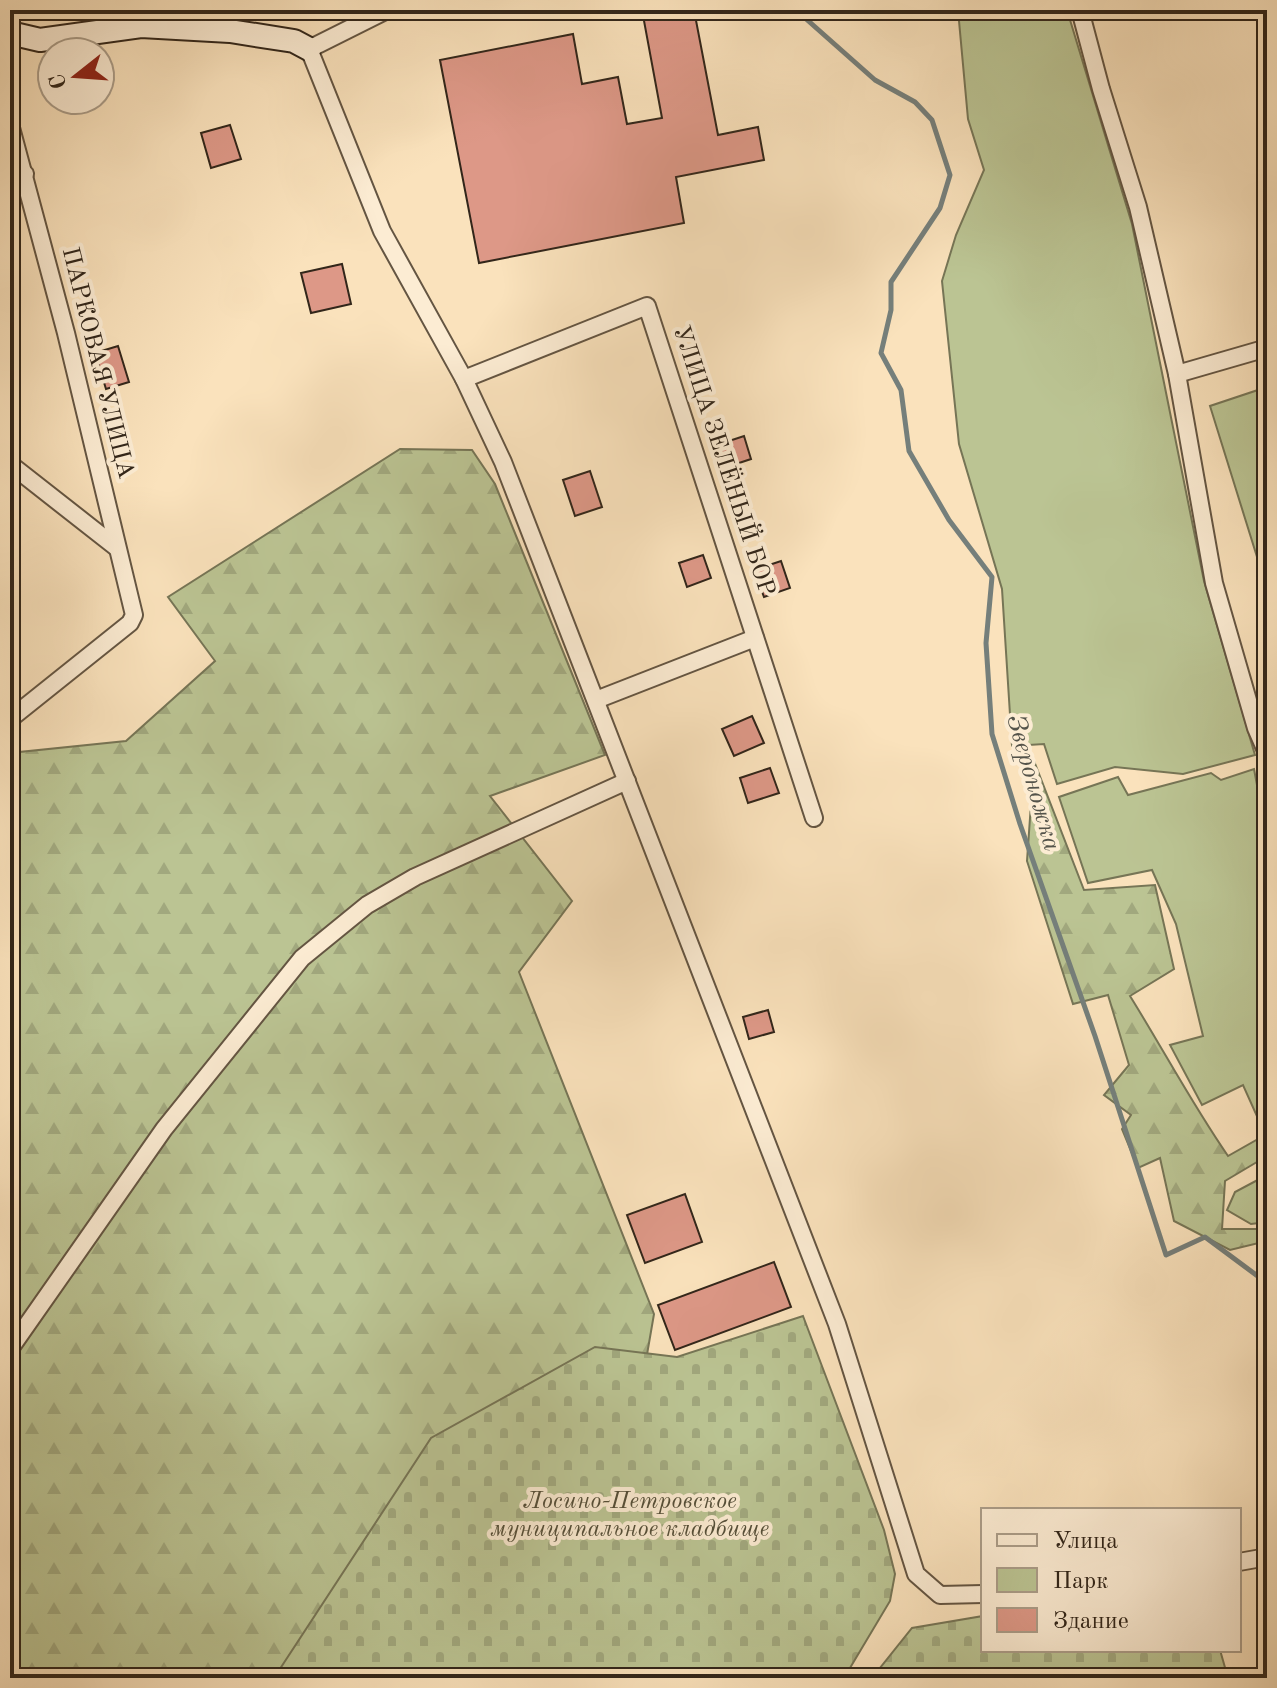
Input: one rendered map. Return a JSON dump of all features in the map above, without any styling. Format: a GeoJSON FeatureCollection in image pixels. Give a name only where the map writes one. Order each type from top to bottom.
{"type":"FeatureCollection","features":[{"type":"Feature","properties":{"kind":"street"},"geometry":{"type":"LineString","coordinates":[[309,49],[387,10]]}},
{"type":"Feature","properties":{"kind":"street"},"geometry":{"type":"LineString","coordinates":[[1080,10],[1138,207],[1177,374],[1214,583],[1256,728],[1267,753]]}},
{"type":"Feature","properties":{"kind":"street"},"geometry":{"type":"LineString","coordinates":[[10,33],[40,40],[141,26],[245,33],[294,41],[309,49],[382,231],[464,379],[503,462],[837,1324],[916,1574],[940,1595],[981,1594]]}},
{"type":"Feature","properties":{"kind":"street","name":"ПАРКОВАЯ УЛИЦА"},"geometry":{"type":"LineString","coordinates":[[10,124],[66,333],[134,615],[130,623],[10,719]]}},
{"type":"Feature","properties":{"kind":"street"},"geometry":{"type":"LineString","coordinates":[[10,194],[25,174]]}},
{"type":"Feature","properties":{"kind":"street","name":"УЛИЦА ЗЕЛЁНЫЙ БОР"},"geometry":{"type":"LineString","coordinates":[[464,379],[647,306],[814,818]]}},
{"type":"Feature","properties":{"kind":"street"},"geometry":{"type":"LineString","coordinates":[[1177,374],[1267,348]]}},
{"type":"Feature","properties":{"kind":"street"},"geometry":{"type":"LineString","coordinates":[[10,464],[117,548]]}},
{"type":"Feature","properties":{"kind":"street"},"geometry":{"type":"LineString","coordinates":[[596,700],[755,638]]}},
{"type":"Feature","properties":{"kind":"street"},"geometry":{"type":"LineString","coordinates":[[10,1349],[164,1129],[302,958],[367,905],[415,877],[627,781]]}},
{"type":"Feature","properties":{"kind":"street"},"geometry":{"type":"LineString","coordinates":[[1241,1562],[1267,1557]]}},
{"type":"Feature","properties":{"kind":"green space"},"geometry":{"type":"Polygon","coordinates":[[[958,10],[1067,10],[1132,224],[1204,581],[1255,755],[1183,774],[1115,767],[1057,784],[1044,744],[1012,746],[1002,589],[959,444],[942,281],[956,235],[984,170],[968,119],[958,10]]]}},
{"type":"Feature","properties":{"kind":"green space"},"geometry":{"type":"Polygon","coordinates":[[[1267,387],[1267,589],[1210,406],[1267,387]]]}},
{"type":"Feature","properties":{"kind":"green space"},"geometry":{"type":"Polygon","coordinates":[[[400,449],[472,450],[495,484],[605,755],[490,796],[572,901],[519,972],[654,1314],[639,1401],[284,1678],[10,1678],[10,753],[126,741],[215,661],[168,597],[400,449]]]}},
{"type":"Feature","properties":{"kind":"green space"},"geometry":{"type":"Polygon","coordinates":[[[1034,761],[1084,890],[1155,885],[1174,969],[1130,996],[1228,1156],[1267,1134],[1267,1156],[1225,1181],[1222,1229],[1267,1229],[1267,1241],[1230,1250],[1174,1221],[1160,1158],[1138,1168],[1122,1129],[1131,1115],[1104,1095],[1129,1065],[1108,995],[1073,1004],[1027,861],[1034,761]]]}},
{"type":"Feature","properties":{"kind":"green space"},"geometry":{"type":"Polygon","coordinates":[[[1254,769],[1257,785],[1267,783],[1267,876],[1261,878],[1267,893],[1267,1120],[1260,1123],[1243,1085],[1202,1105],[1170,1045],[1203,1036],[1176,924],[1152,870],[1088,883],[1059,797],[1118,777],[1128,795],[1211,773],[1221,780],[1254,769]]]}},
{"type":"Feature","properties":{"kind":"green space"},"geometry":{"type":"Polygon","coordinates":[[[1267,1175],[1267,1222],[1251,1224],[1227,1210],[1235,1192],[1267,1175]]]}},
{"type":"Feature","properties":{"kind":"green space","name":"Лосино-Петровское муниципальное кладбище"},"geometry":{"type":"Polygon","coordinates":[[[803,1316],[884,1530],[895,1574],[890,1601],[844,1678],[274,1678],[431,1438],[595,1347],[677,1357],[803,1316]]]}},
{"type":"Feature","properties":{"kind":"green space"},"geometry":{"type":"Polygon","coordinates":[[[981,1616],[981,1652],[1221,1652],[1228,1678],[872,1678],[912,1628],[981,1616]]]}},
{"type":"Feature","properties":{"kind":"building"},"geometry":{"type":"Polygon","coordinates":[[[642,10],[694,10],[718,135],[758,127],[764,160],[676,177],[684,223],[479,263],[440,60],[573,34],[582,84],[618,77],[627,124],[662,118],[642,10]]]}},
{"type":"Feature","properties":{"kind":"building"},"geometry":{"type":"Polygon","coordinates":[[[230,125],[241,159],[211,168],[201,133],[230,125]]]}},
{"type":"Feature","properties":{"kind":"building"},"geometry":{"type":"Polygon","coordinates":[[[342,264],[351,304],[311,313],[301,273],[342,264]]]}},
{"type":"Feature","properties":{"kind":"building"},"geometry":{"type":"Polygon","coordinates":[[[118,346],[129,382],[106,389],[95,353],[118,346]]]}},
{"type":"Feature","properties":{"kind":"building"},"geometry":{"type":"Polygon","coordinates":[[[744,436],[751,459],[724,468],[717,445],[744,436]]]}},
{"type":"Feature","properties":{"kind":"building"},"geometry":{"type":"Polygon","coordinates":[[[590,471],[602,507],[575,516],[563,480],[590,471]]]}},
{"type":"Feature","properties":{"kind":"building"},"geometry":{"type":"Polygon","coordinates":[[[703,555],[711,578],[687,587],[679,563],[703,555]]]}},
{"type":"Feature","properties":{"kind":"building"},"geometry":{"type":"Polygon","coordinates":[[[781,561],[790,588],[764,597],[754,570],[781,561]]]}},
{"type":"Feature","properties":{"kind":"building"},"geometry":{"type":"Polygon","coordinates":[[[752,716],[764,743],[734,756],[722,729],[752,716]]]}},
{"type":"Feature","properties":{"kind":"building"},"geometry":{"type":"Polygon","coordinates":[[[770,768],[779,793],[748,803],[740,778],[770,768]]]}},
{"type":"Feature","properties":{"kind":"building"},"geometry":{"type":"Polygon","coordinates":[[[768,1010],[774,1032],[749,1039],[743,1017],[768,1010]]]}},
{"type":"Feature","properties":{"kind":"building"},"geometry":{"type":"Polygon","coordinates":[[[685,1194],[702,1242],[645,1263],[627,1215],[685,1194]]]}},
{"type":"Feature","properties":{"kind":"building"},"geometry":{"type":"Polygon","coordinates":[[[774,1262],[791,1307],[675,1350],[658,1305],[774,1262]]]}},
{"type":"Feature","properties":{"kind":"waterway","name":"Звероножка"},"geometry":{"type":"LineString","coordinates":[[796,10],[875,80],[915,102],[932,120],[950,175],[940,208],[891,282],[891,310],[881,353],[901,390],[909,451],[949,520],[992,577],[986,643],[992,734],[1166,1255],[1205,1237],[1267,1283]]}}]}
